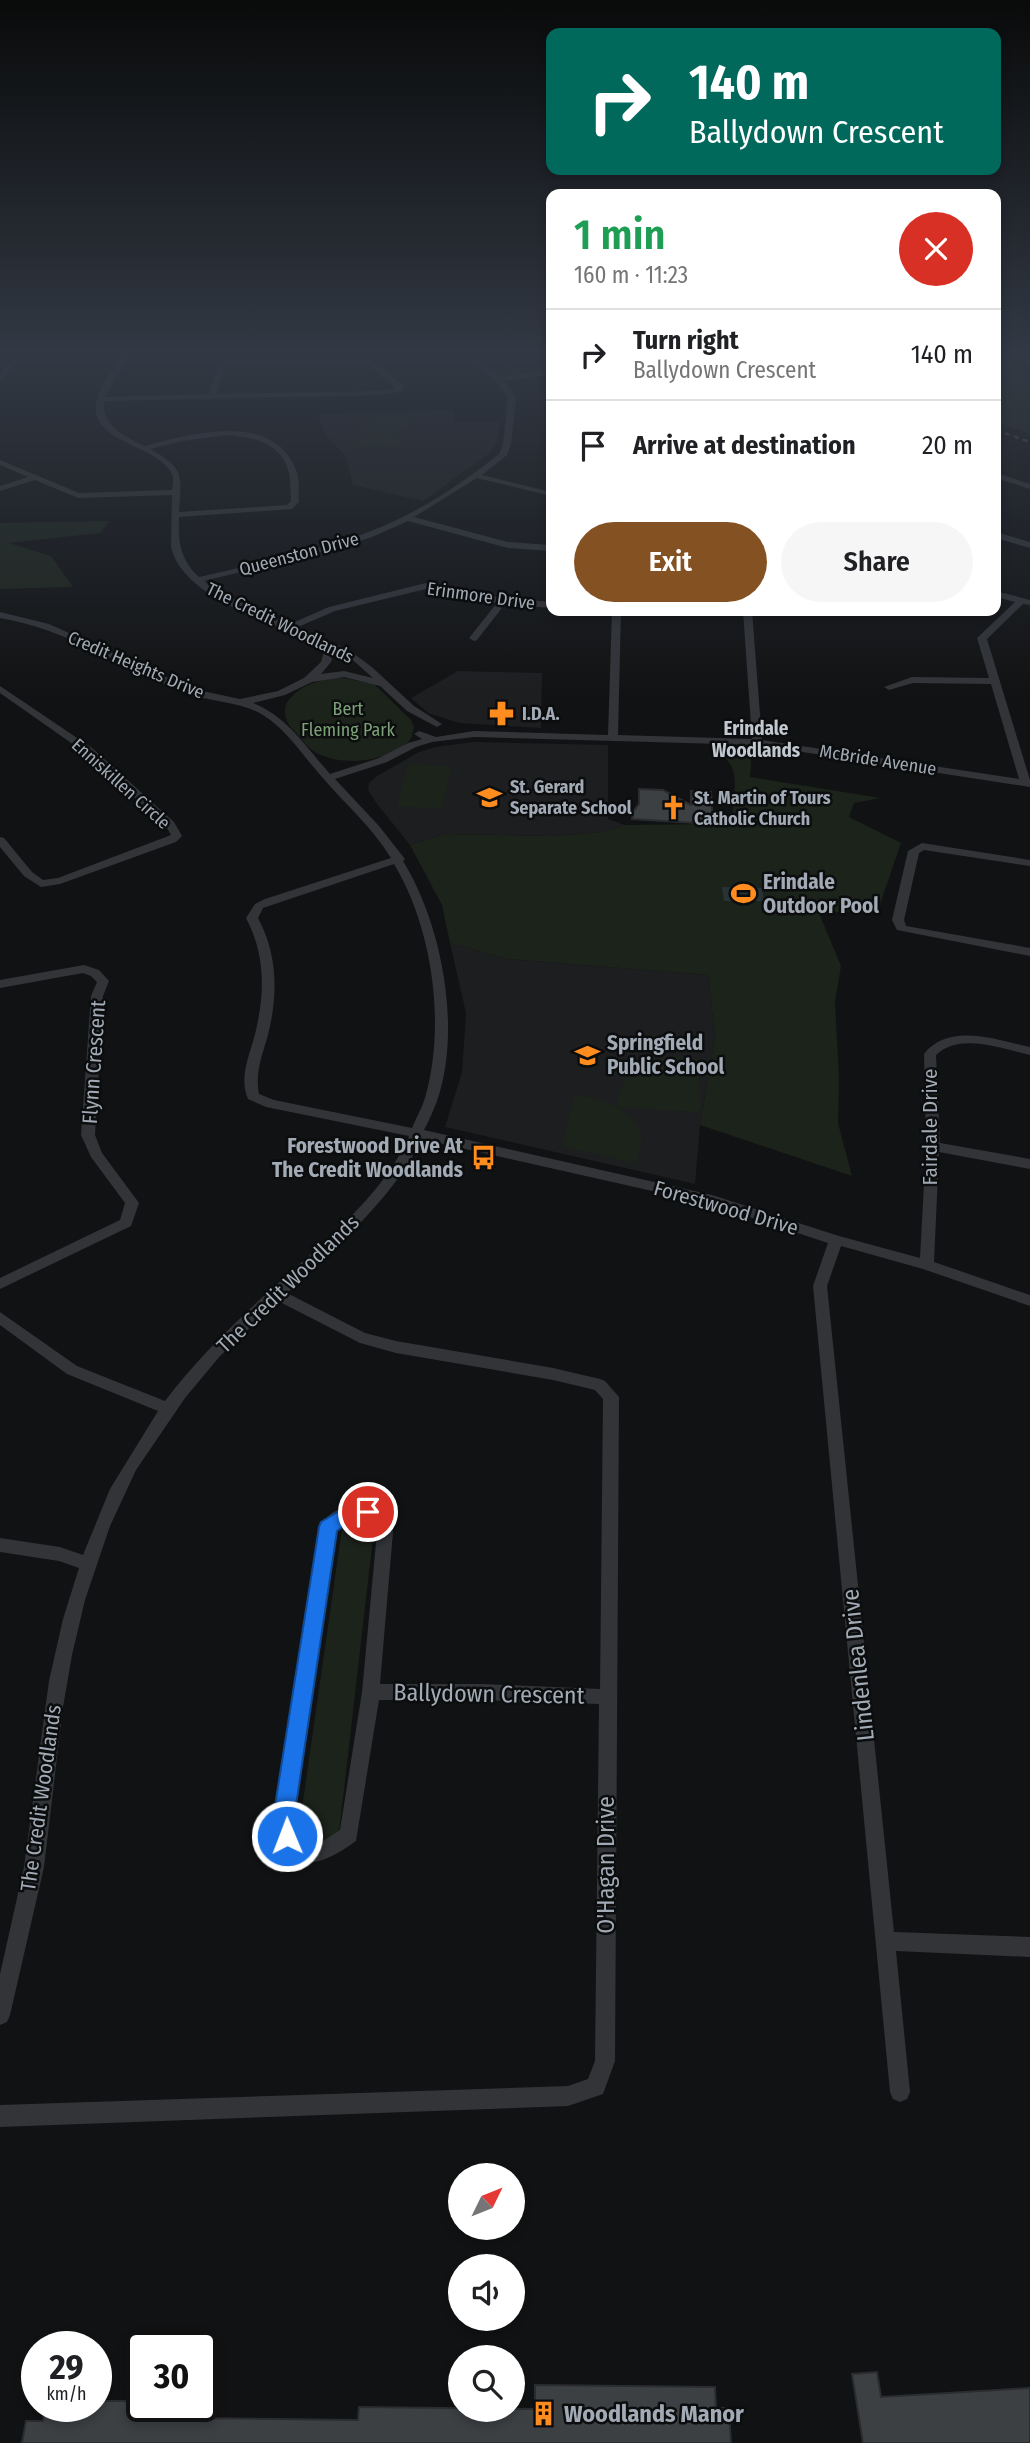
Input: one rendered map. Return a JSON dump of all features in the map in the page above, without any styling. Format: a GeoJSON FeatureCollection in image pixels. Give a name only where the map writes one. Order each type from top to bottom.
{"type":"FeatureCollection","features":[{"type":"Feature","properties":{"kind":"street"},"geometry":{"type":"LineString","coordinates":[[8,466],[78,496],[177,492]]}},
{"type":"Feature","properties":{"kind":"street","name":"The Credit Woodlands"},"geometry":{"type":"LineString","coordinates":[[171,466],[175,469],[177,492],[174,541],[177,554],[197,580],[226,599],[354,657],[417,716],[437,724],[446,733]]}},
{"type":"Feature","properties":{"kind":"street"},"geometry":{"type":"LineString","coordinates":[[177,515],[289,508],[295,502],[290,466]]}},
{"type":"Feature","properties":{"kind":"street","name":"Queenston Drive"},"geometry":{"type":"LineString","coordinates":[[197,580],[348,542],[408,518],[490,466]]}},
{"type":"Feature","properties":{"kind":"street"},"geometry":{"type":"LineString","coordinates":[[474,475],[546,493]]}},
{"type":"Feature","properties":{"kind":"street"},"geometry":{"type":"LineString","coordinates":[[1001,476],[1030,487]]}},
{"type":"Feature","properties":{"kind":"street"},"geometry":{"type":"LineString","coordinates":[[0,489],[33,478]]}},
{"type":"Feature","properties":{"kind":"street"},"geometry":{"type":"LineString","coordinates":[[408,518],[508,545],[546,548]]}},
{"type":"Feature","properties":{"kind":"street"},"geometry":{"type":"LineString","coordinates":[[1001,537],[1030,545]]}},
{"type":"Feature","properties":{"kind":"street","name":"Erinmore Drive"},"geometry":{"type":"LineString","coordinates":[[291,627],[332,609],[426,586],[503,601],[546,605]]}},
{"type":"Feature","properties":{"kind":"street"},"geometry":{"type":"LineString","coordinates":[[1001,595],[1026,602]]}},
{"type":"Feature","properties":{"kind":"street"},"geometry":{"type":"LineString","coordinates":[[474,638],[503,601]]}},
{"type":"Feature","properties":{"kind":"street"},"geometry":{"type":"LineString","coordinates":[[1026,602],[983,635],[994,681],[1028,784]]}},
{"type":"Feature","properties":{"kind":"street","name":"Credit Heights Drive"},"geometry":{"type":"LineString","coordinates":[[0,615],[15,616],[45,625],[189,691],[257,707],[279,723],[328,778]]}},
{"type":"Feature","properties":{"kind":"street"},"geometry":{"type":"LineString","coordinates":[[613,737],[616,616]]}},
{"type":"Feature","properties":{"kind":"street"},"geometry":{"type":"LineString","coordinates":[[748,616],[757,743]]}},
{"type":"Feature","properties":{"kind":"street"},"geometry":{"type":"LineString","coordinates":[[233,701],[256,701],[285,693],[327,662],[329,652],[322,641]]}},
{"type":"Feature","properties":{"kind":"street"},"geometry":{"type":"LineString","coordinates":[[302,681],[344,674],[385,685]]}},
{"type":"Feature","properties":{"kind":"street"},"geometry":{"type":"LineString","coordinates":[[889,687],[912,680],[994,681]]}},
{"type":"Feature","properties":{"kind":"street","name":"Enniskillen Circle"},"geometry":{"type":"LineString","coordinates":[[0,689],[88,750],[170,824],[177,835],[172,840],[60,881],[41,884],[28,874],[0,841]]}},
{"type":"Feature","properties":{"kind":"street"},"geometry":{"type":"LineString","coordinates":[[279,723],[279,708],[285,693]]}},
{"type":"Feature","properties":{"kind":"street","name":"The Credit Woodlands"},"geometry":{"type":"LineString","coordinates":[[417,716],[424,734]]}},
{"type":"Feature","properties":{"kind":"street"},"geometry":{"type":"LineString","coordinates":[[328,778],[383,760],[412,745],[437,724]]}},
{"type":"Feature","properties":{"kind":"street","name":"McBride Avenue"},"geometry":{"type":"LineString","coordinates":[[424,734],[613,737],[757,743],[1028,784]]}},
{"type":"Feature","properties":{"kind":"street","name":"The Credit Woodlands"},"geometry":{"type":"LineString","coordinates":[[0,2015],[33,1870],[63,1653],[109,1507],[145,1443],[168,1409],[228,1337],[277,1294],[376,1198],[418,1134],[437,1085],[441,1061],[442,1007],[437,971],[422,909],[399,859],[365,816],[328,778]]}},
{"type":"Feature","properties":{"kind":"street"},"geometry":{"type":"LineString","coordinates":[[1030,863],[922,846],[914,851],[898,920],[901,928],[913,931],[1030,952]]}},
{"type":"Feature","properties":{"kind":"street","name":"Forestwood Drive"},"geometry":{"type":"LineString","coordinates":[[399,859],[269,901],[254,912],[252,918],[266,948],[269,987],[263,1029],[249,1076],[253,1096],[271,1104],[712,1200],[836,1240],[927,1265],[1030,1301]]}},
{"type":"Feature","properties":{"kind":"street","name":"Flynn Crescent"},"geometry":{"type":"LineString","coordinates":[[0,984],[84,970],[95,973],[103,981],[97,996],[88,1135],[96,1154],[132,1203],[126,1223],[0,1284]]}},
{"type":"Feature","properties":{"kind":"street","name":"Fairdale Drive"},"geometry":{"type":"LineString","coordinates":[[927,1265],[933,1146],[930,1054],[936,1045],[951,1040],[968,1040],[1030,1051]]}},
{"type":"Feature","properties":{"kind":"street"},"geometry":{"type":"LineString","coordinates":[[933,1146],[1030,1164]]}},
{"type":"Feature","properties":{"kind":"street","name":"Lindenlea Drive"},"geometry":{"type":"LineString","coordinates":[[836,1240],[820,1286],[900,2092]]}},
{"type":"Feature","properties":{"kind":"street","name":"O'Hagan Drive"},"geometry":{"type":"LineString","coordinates":[[0,2116],[568,2096],[596,2087],[605,2061],[611,1397],[600,1385],[396,1347],[360,1336],[277,1294]]}},
{"type":"Feature","properties":{"kind":"street"},"geometry":{"type":"LineString","coordinates":[[0,1317],[72,1370],[168,1409]]}},
{"type":"Feature","properties":{"kind":"street","name":"Ballydown Crescent"},"geometry":{"type":"LineString","coordinates":[[356,1510],[382,1519],[385,1532],[371,1692],[349,1835],[330,1850],[312,1855],[295,1849],[287,1836],[285,1812],[328,1527],[340,1516],[356,1510]]}},
{"type":"Feature","properties":{"kind":"street"},"geometry":{"type":"LineString","coordinates":[[0,1545],[60,1554],[90,1565]]}},
{"type":"Feature","properties":{"kind":"street","name":"Ballydown Crescent"},"geometry":{"type":"LineString","coordinates":[[371,1692],[482,1692],[607,1698]]}},
{"type":"Feature","properties":{"kind":"street"},"geometry":{"type":"LineString","coordinates":[[886,1941],[1030,1947]]}},
{"type":"Feature","properties":{"kind":"shaded area"},"geometry":{"type":"Polygon","coordinates":[[[348,466],[472,466],[423,501],[353,485],[348,466]]]}},
{"type":"Feature","properties":{"kind":"shaded area"},"geometry":{"type":"Polygon","coordinates":[[[458,671],[542,673],[541,728],[459,723],[428,713],[411,698],[458,671]]]}},
{"type":"Feature","properties":{"kind":"shaded area","name":"St. Gerard Separate School"},"geometry":{"type":"Polygon","coordinates":[[[473,742],[608,745],[608,819],[625,825],[603,832],[553,836],[445,834],[410,845],[377,804],[368,790],[369,783],[419,752],[473,742]]]}},
{"type":"Feature","properties":{"kind":"shaded area","name":"Erindale Outdoor Pool"},"geometry":{"type":"Polygon","coordinates":[[[722,887],[762,888],[764,901],[724,901],[722,887]]]}},
{"type":"Feature","properties":{"kind":"shaded area","name":"Springfield Public School"},"geometry":{"type":"Polygon","coordinates":[[[450,943],[508,959],[708,975],[715,1037],[700,1125],[695,1184],[445,1127],[462,1072],[466,1013],[450,943]]]}},
{"type":"Feature","properties":{"kind":"green space"},"geometry":{"type":"Polygon","coordinates":[[[110,521],[100,533],[9,543],[51,556],[73,587],[0,589],[0,523],[110,521]]]}},
{"type":"Feature","properties":{"kind":"green space","name":"Bert Fleming Park"},"geometry":{"type":"Polygon","coordinates":[[[339,677],[374,684],[411,720],[414,727],[411,739],[391,753],[365,760],[339,760],[309,748],[288,723],[285,717],[286,704],[303,688],[339,677]]]}},
{"type":"Feature","properties":{"kind":"green space"},"geometry":{"type":"Polygon","coordinates":[[[710,747],[752,749],[750,777],[881,798],[854,803],[849,817],[901,843],[878,910],[819,913],[841,966],[835,1001],[839,1078],[838,1123],[852,1176],[700,1125],[715,1037],[708,975],[508,959],[450,943],[442,905],[410,845],[445,834],[553,836],[603,832],[625,825],[717,824],[733,811],[735,782],[727,760],[710,747]]]}},
{"type":"Feature","properties":{"kind":"green space"},"geometry":{"type":"Polygon","coordinates":[[[408,764],[452,766],[442,809],[397,806],[408,764]]]}},
{"type":"Feature","properties":{"kind":"green space"},"geometry":{"type":"Polygon","coordinates":[[[674,1056],[698,1058],[701,1110],[696,1112],[618,1107],[640,1131],[641,1145],[635,1163],[562,1146],[575,1095],[597,1099],[617,1107],[619,1095],[628,1077],[642,1066],[674,1056]]]}},
{"type":"Feature","properties":{"kind":"green space"},"geometry":{"type":"Polygon","coordinates":[[[361,1519],[369,1522],[374,1529],[339,1833],[316,1847],[304,1843],[299,1829],[342,1529],[348,1521],[361,1519]]]}},
{"type":"Feature","properties":{"kind":"building","name":"St. Martin of Tours Catholic Church"},"geometry":{"type":"Polygon","coordinates":[[[639,789],[663,790],[691,805],[691,791],[711,792],[713,824],[632,819],[639,804],[639,789]]]}},
{"type":"Feature","properties":{"kind":"building"},"geometry":{"type":"Polygon","coordinates":[[[877,2372],[881,2397],[1030,2388],[1030,2443],[863,2443],[852,2374],[877,2372]]]}},
{"type":"Feature","properties":{"kind":"building","name":"Woodlands Manor"},"geometry":{"type":"Polygon","coordinates":[[[535,2385],[715,2387],[716,2408],[729,2408],[731,2443],[22,2443],[26,2422],[112,2422],[112,2401],[126,2401],[126,2422],[217,2422],[217,2418],[358,2420],[359,2407],[448,2408],[448,2422],[525,2422],[525,2409],[535,2409],[535,2385]]]}},
{"type":"Feature","properties":{"kind":"place","name":"I.D.A."},"geometry":{"type":"Point","coordinates":[502,714]}},
{"type":"Feature","properties":{"kind":"place","name":"St. Gerard Separate School"},"geometry":{"type":"Point","coordinates":[490,797]}},
{"type":"Feature","properties":{"kind":"place","name":"St. Martin of Tours Catholic Church"},"geometry":{"type":"Point","coordinates":[674,808]}},
{"type":"Feature","properties":{"kind":"place","name":"Erindale Outdoor Pool"},"geometry":{"type":"Point","coordinates":[743,894]}},
{"type":"Feature","properties":{"kind":"place","name":"Springfield Public School"},"geometry":{"type":"Point","coordinates":[587,1055]}},
{"type":"Feature","properties":{"kind":"place","name":"Forestwood Drive At The Credit Woodlands"},"geometry":{"type":"Point","coordinates":[483,1158]}},
{"type":"Feature","properties":{"kind":"place","name":"Woodlands Manor"},"geometry":{"type":"Point","coordinates":[544,2414]}},
{"type":"Feature","properties":{"kind":"district","name":"Erindale Woodlands"},"geometry":{"type":"Point","coordinates":[756,739]}},
{"type":"Feature","properties":{"kind":"route"},"geometry":{"type":"LineString","coordinates":[[287,1836],[285,1812],[328,1527],[340,1516],[351,1511],[368,1512]]}}]}
